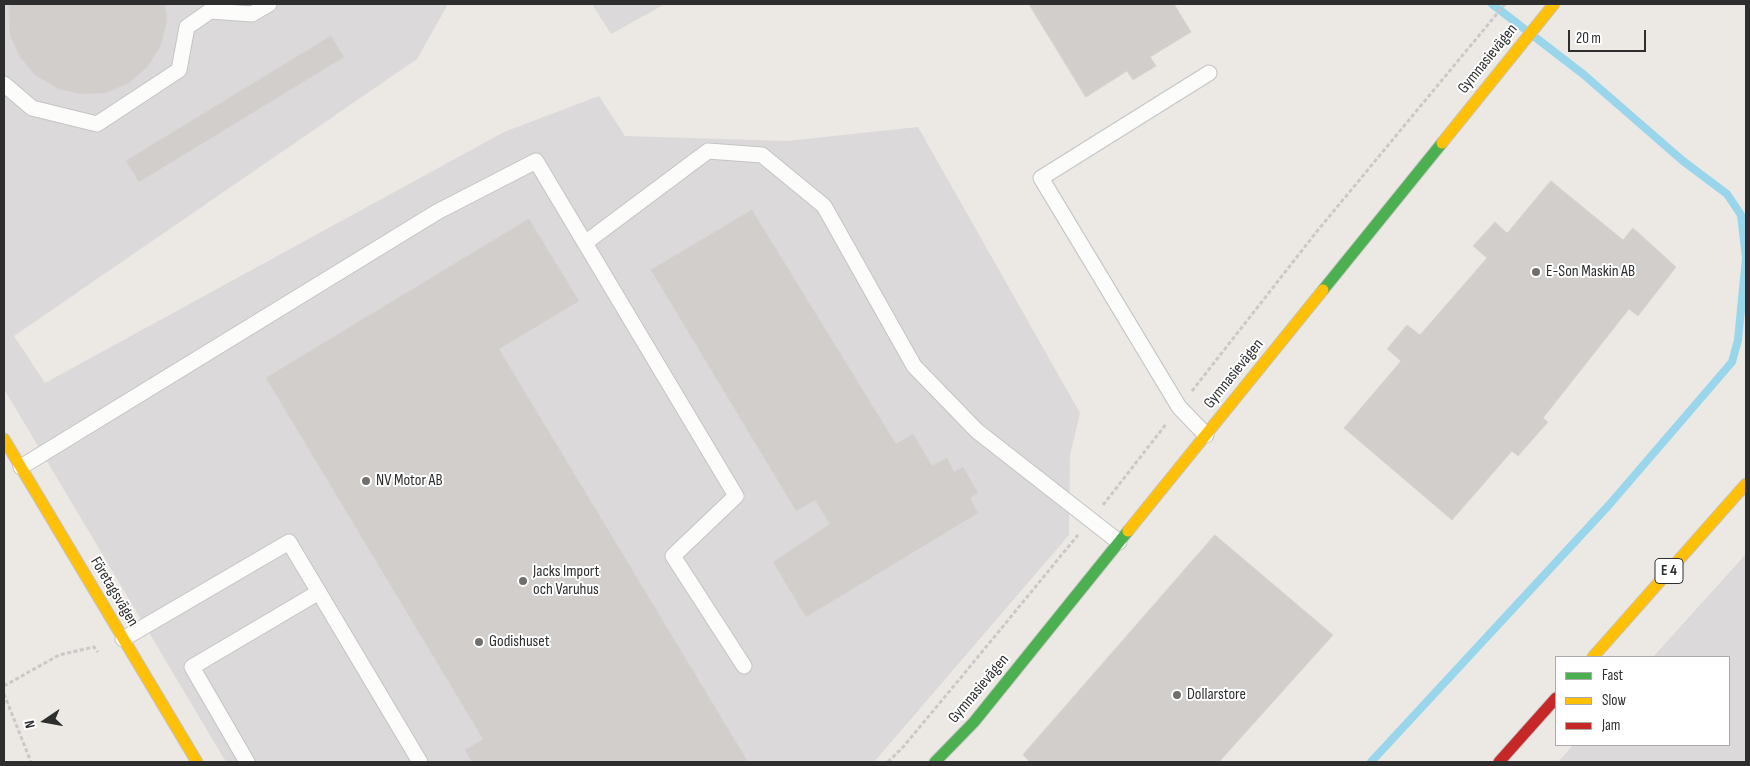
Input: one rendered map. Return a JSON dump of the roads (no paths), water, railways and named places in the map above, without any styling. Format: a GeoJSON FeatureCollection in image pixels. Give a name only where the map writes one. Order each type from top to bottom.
{"type":"FeatureCollection","features":[{"type":"Feature","properties":{"kind":"main road","name":"Gymnasievägen"},"geometry":{"type":"LineString","coordinates":[[935,762],[974,722],[1554,4]]}},
{"type":"Feature","properties":{"kind":"main road","name":"Företagsvägen"},"geometry":{"type":"LineString","coordinates":[[4,439],[197,762]]}},
{"type":"Feature","properties":{"kind":"main road","name":"E 4"},"geometry":{"type":"LineString","coordinates":[[1593,656],[1746,484]]}},
{"type":"Feature","properties":{"kind":"main road"},"geometry":{"type":"LineString","coordinates":[[1499,762],[1555,699]]}},
{"type":"Feature","properties":{"kind":"lane"},"geometry":{"type":"LineString","coordinates":[[4,84],[32,108],[97,124],[179,70],[187,27],[210,12],[252,14],[269,4]]}},
{"type":"Feature","properties":{"kind":"lane"},"geometry":{"type":"LineString","coordinates":[[1206,434],[1179,407],[1041,178],[1209,73]]}},
{"type":"Feature","properties":{"kind":"lane"},"geometry":{"type":"LineString","coordinates":[[585,243],[708,151],[762,155],[824,206],[914,366],[977,431],[1119,542]]}},
{"type":"Feature","properties":{"kind":"lane"},"geometry":{"type":"LineString","coordinates":[[21,468],[438,212],[536,161],[736,496],[673,556],[744,666]]}},
{"type":"Feature","properties":{"kind":"lane"},"geometry":{"type":"LineString","coordinates":[[123,639],[290,542],[420,762]]}},
{"type":"Feature","properties":{"kind":"lane"},"geometry":{"type":"LineString","coordinates":[[247,762],[192,667],[319,592]]}},
{"type":"Feature","properties":{"kind":"waterway"},"geometry":{"type":"LineString","coordinates":[[1371,762],[1609,505],[1732,362],[1738,340],[1746,258],[1741,215],[1727,194],[1683,161],[1583,74],[1492,4]]}},
{"type":"Feature","properties":{"kind":"place","name":"E-Son Maskin AB"},"geometry":{"type":"Point","coordinates":[1536,272]}},
{"type":"Feature","properties":{"kind":"place","name":"NV Motor AB"},"geometry":{"type":"Point","coordinates":[366,481]}},
{"type":"Feature","properties":{"kind":"place","name":"Jacks Import och Varuhus"},"geometry":{"type":"Point","coordinates":[523,581]}},
{"type":"Feature","properties":{"kind":"place","name":"Godishuset"},"geometry":{"type":"Point","coordinates":[479,642]}},
{"type":"Feature","properties":{"kind":"place","name":"Dollarstore"},"geometry":{"type":"Point","coordinates":[1177,695]}}]}
